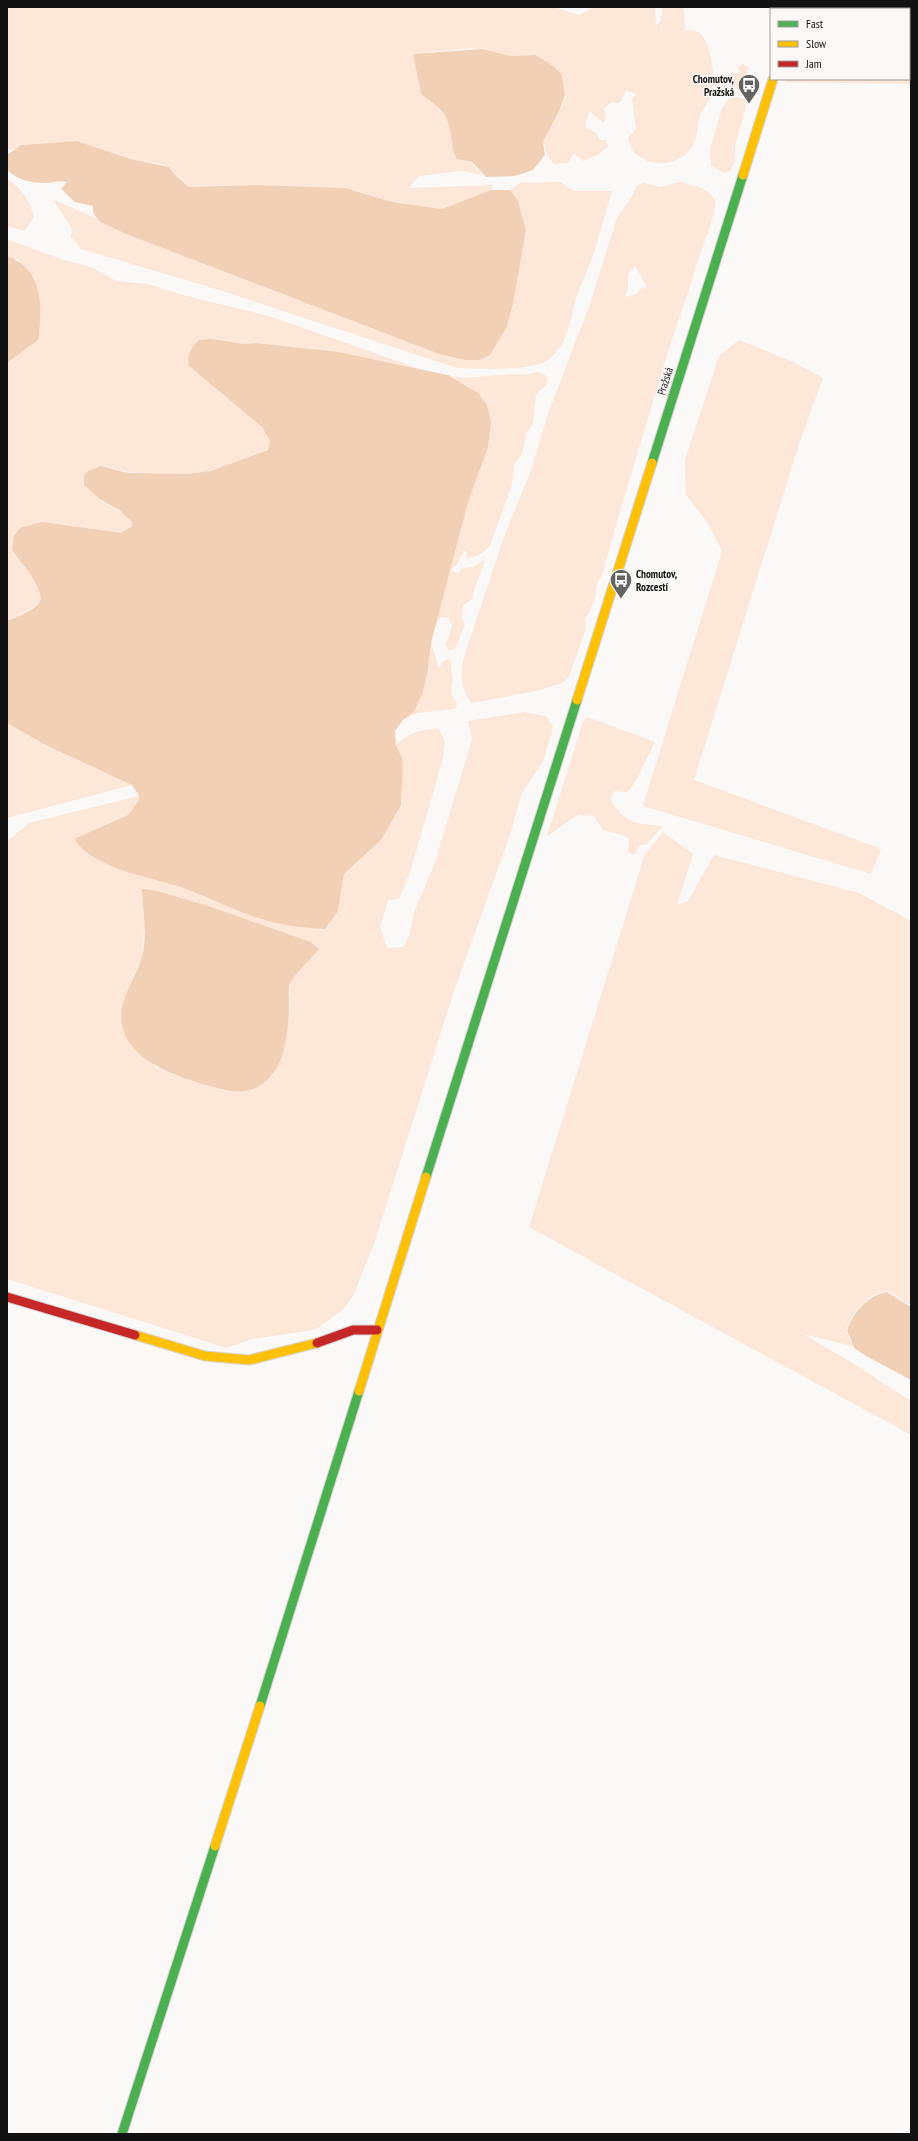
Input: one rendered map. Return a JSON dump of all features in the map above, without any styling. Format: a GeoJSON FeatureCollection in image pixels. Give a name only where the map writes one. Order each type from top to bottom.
{"type":"FeatureCollection","features":[{"type":"Feature","properties":{"kind":"main road","name":"Pražská"},"geometry":{"type":"LineString","coordinates":[[122,2134],[773,80]]}},
{"type":"Feature","properties":{"kind":"main road"},"geometry":{"type":"LineString","coordinates":[[7,1297],[205,1356],[234,1359],[249,1360],[278,1355],[307,1347],[353,1330],[377,1330]]}},
{"type":"Feature","properties":{"kind":"shaded area"},"geometry":{"type":"Polygon","coordinates":[[[7,7],[554,7],[579,15],[594,7],[655,7],[656,27],[661,20],[663,7],[683,7],[685,30],[700,32],[711,56],[713,76],[711,94],[700,115],[694,142],[687,153],[677,160],[664,163],[651,162],[633,152],[628,138],[636,129],[632,99],[636,94],[626,90],[620,103],[610,103],[604,109],[606,117],[604,123],[589,111],[585,127],[596,133],[600,140],[606,140],[608,146],[597,155],[583,161],[574,153],[568,163],[554,164],[546,154],[544,142],[566,96],[562,75],[536,55],[511,56],[472,48],[413,54],[421,94],[439,108],[448,120],[457,159],[471,163],[483,175],[461,171],[419,176],[409,188],[493,185],[491,190],[442,209],[392,202],[345,188],[260,185],[188,187],[182,178],[173,174],[165,165],[131,159],[77,141],[21,145],[11,150],[7,149],[7,7]]]}},
{"type":"Feature","properties":{"kind":"shaded area"},"geometry":{"type":"Polygon","coordinates":[[[911,7],[911,84],[786,82],[785,80],[910,80],[910,8],[806,8],[911,7]]]}},
{"type":"Feature","properties":{"kind":"shaded area"},"geometry":{"type":"Polygon","coordinates":[[[481,49],[511,56],[536,55],[553,66],[562,75],[565,95],[559,111],[543,142],[545,155],[533,170],[515,176],[486,177],[472,162],[457,159],[448,122],[444,113],[421,94],[413,54],[481,49]]]}},
{"type":"Feature","properties":{"kind":"shaded area"},"geometry":{"type":"Polygon","coordinates":[[[742,64],[749,67],[747,74],[753,78],[753,86],[744,96],[734,86],[729,77],[731,73],[740,73],[738,67],[742,64]]]}},
{"type":"Feature","properties":{"kind":"shaded area"},"geometry":{"type":"Polygon","coordinates":[[[738,97],[746,99],[744,115],[735,145],[735,160],[730,171],[724,173],[711,166],[710,150],[722,108],[730,98],[738,97]]]}},
{"type":"Feature","properties":{"kind":"shaded area"},"geometry":{"type":"Polygon","coordinates":[[[77,141],[131,159],[169,167],[173,173],[188,187],[260,185],[345,188],[392,202],[442,209],[491,190],[510,190],[518,201],[526,230],[513,304],[507,326],[490,355],[479,360],[465,360],[439,354],[126,234],[99,221],[93,213],[93,206],[75,202],[61,189],[67,182],[29,182],[20,179],[7,170],[7,155],[21,145],[77,141]]]}},
{"type":"Feature","properties":{"kind":"shaded area"},"geometry":{"type":"Polygon","coordinates":[[[7,179],[21,190],[34,217],[24,231],[7,226],[7,179]]]}},
{"type":"Feature","properties":{"kind":"shaded area"},"geometry":{"type":"Polygon","coordinates":[[[560,182],[574,191],[612,191],[593,255],[576,298],[564,340],[555,354],[548,360],[541,364],[518,368],[457,368],[213,288],[81,249],[71,237],[72,229],[53,200],[85,213],[126,234],[439,354],[465,360],[507,326],[513,304],[526,230],[518,201],[510,190],[520,183],[560,182]]]}},
{"type":"Feature","properties":{"kind":"shaded area"},"geometry":{"type":"Polygon","coordinates":[[[680,182],[706,190],[713,197],[715,202],[714,214],[669,349],[602,575],[597,584],[595,599],[585,620],[585,631],[569,677],[562,683],[536,691],[472,703],[465,692],[462,681],[464,657],[505,534],[530,473],[549,411],[590,304],[617,218],[631,198],[637,185],[644,183],[661,187],[680,182]],[[635,266],[628,274],[628,286],[625,297],[636,294],[640,289],[647,287],[635,266]]]}},
{"type":"Feature","properties":{"kind":"shaded area"},"geometry":{"type":"Polygon","coordinates":[[[7,239],[64,260],[91,267],[116,281],[148,284],[190,297],[269,316],[417,368],[339,352],[256,343],[244,344],[212,339],[189,366],[262,427],[270,441],[268,450],[218,469],[184,475],[142,474],[101,466],[100,499],[129,518],[132,522],[132,526],[121,533],[12,550],[35,581],[40,595],[40,602],[36,606],[7,621],[7,363],[38,340],[19,260],[7,256],[7,239]]]}},
{"type":"Feature","properties":{"kind":"shaded area"},"geometry":{"type":"Polygon","coordinates":[[[7,256],[19,262],[28,270],[34,279],[38,290],[40,303],[40,328],[38,340],[7,363],[7,256]]]}},
{"type":"Feature","properties":{"kind":"shaded area"},"geometry":{"type":"Polygon","coordinates":[[[212,339],[244,344],[256,343],[339,352],[448,375],[478,393],[487,405],[491,421],[488,448],[469,499],[431,643],[428,670],[423,692],[414,711],[403,720],[395,731],[396,745],[402,758],[403,767],[401,805],[381,840],[344,874],[338,911],[325,929],[280,924],[265,920],[183,888],[126,871],[98,860],[86,852],[76,842],[76,838],[128,815],[139,800],[139,796],[132,785],[46,745],[7,723],[7,621],[33,609],[39,603],[40,598],[36,584],[12,550],[14,536],[20,528],[42,522],[121,533],[132,526],[132,522],[119,510],[100,499],[84,485],[84,476],[88,471],[101,466],[127,473],[188,474],[211,471],[268,450],[270,441],[262,427],[189,366],[188,358],[191,349],[196,343],[199,340],[212,339]]]}},
{"type":"Feature","properties":{"kind":"shaded area"},"geometry":{"type":"Polygon","coordinates":[[[739,340],[793,362],[823,378],[801,438],[694,780],[881,849],[871,874],[643,806],[722,551],[708,523],[686,495],[685,460],[719,356],[739,340]]]}},
{"type":"Feature","properties":{"kind":"shaded area"},"geometry":{"type":"Polygon","coordinates":[[[538,372],[545,375],[548,381],[536,395],[533,423],[527,433],[522,454],[514,465],[512,485],[490,545],[480,554],[466,559],[467,552],[465,550],[456,566],[450,570],[469,499],[488,448],[471,388],[448,375],[464,378],[510,374],[526,375],[538,372]]]}},
{"type":"Feature","properties":{"kind":"shaded area"},"geometry":{"type":"Polygon","coordinates":[[[485,560],[473,593],[473,598],[463,606],[462,618],[465,625],[456,647],[452,650],[448,650],[446,645],[452,626],[448,618],[441,617],[436,624],[450,570],[459,574],[461,569],[472,567],[485,560]]]}},
{"type":"Feature","properties":{"kind":"shaded area"},"geometry":{"type":"Polygon","coordinates":[[[431,643],[439,668],[443,661],[450,659],[453,679],[451,693],[457,704],[455,709],[417,713],[403,720],[417,704],[421,694],[427,675],[431,643]]]}},
{"type":"Feature","properties":{"kind":"shaded area"},"geometry":{"type":"Polygon","coordinates":[[[524,712],[546,716],[553,727],[544,759],[522,793],[510,835],[454,991],[374,1244],[353,1296],[342,1311],[314,1330],[252,1339],[227,1348],[7,1279],[7,840],[13,837],[29,823],[139,796],[139,800],[128,815],[76,838],[110,865],[183,888],[264,920],[338,911],[344,874],[381,840],[401,805],[403,767],[402,758],[396,745],[416,732],[428,729],[439,729],[445,742],[442,762],[410,872],[399,899],[388,900],[380,927],[387,948],[404,947],[410,933],[414,912],[434,865],[472,739],[468,721],[524,712]],[[252,922],[144,930],[142,954],[123,1003],[155,1067],[189,1080],[227,1091],[272,1076],[280,1060],[286,1039],[290,982],[318,949],[311,942],[252,922]]]}},
{"type":"Feature","properties":{"kind":"shaded area"},"geometry":{"type":"Polygon","coordinates":[[[587,717],[655,742],[637,779],[628,792],[615,791],[610,798],[618,810],[633,822],[662,827],[647,844],[640,845],[634,855],[628,853],[629,839],[622,835],[603,830],[594,816],[578,815],[547,836],[583,722],[587,717]]]}},
{"type":"Feature","properties":{"kind":"shaded area"},"geometry":{"type":"Polygon","coordinates":[[[7,723],[132,785],[7,818],[7,723]]]}},
{"type":"Feature","properties":{"kind":"shaded area"},"geometry":{"type":"Polygon","coordinates":[[[663,832],[693,854],[677,905],[688,901],[714,855],[859,893],[911,921],[911,1305],[888,1291],[873,1296],[861,1304],[846,1330],[852,1346],[803,1334],[851,1362],[911,1401],[911,1435],[529,1227],[645,854],[663,832]]]}},
{"type":"Feature","properties":{"kind":"shaded area"},"geometry":{"type":"Polygon","coordinates":[[[142,889],[157,891],[208,906],[311,942],[319,949],[290,983],[286,1042],[276,1070],[263,1084],[248,1091],[240,1092],[223,1090],[175,1075],[146,1059],[134,1048],[126,1036],[122,1021],[123,1003],[139,965],[144,944],[145,929],[142,889]]]}},
{"type":"Feature","properties":{"kind":"shaded area"},"geometry":{"type":"Polygon","coordinates":[[[887,1292],[911,1307],[911,1380],[854,1348],[847,1330],[853,1317],[862,1305],[873,1297],[887,1292]]]}},
{"type":"Feature","properties":{"kind":"traffic: fast"},"geometry":{"type":"LineString","coordinates":[[652,463],[743,175]]}},
{"type":"Feature","properties":{"kind":"traffic: fast"},"geometry":{"type":"LineString","coordinates":[[426,1177],[577,700]]}},
{"type":"Feature","properties":{"kind":"traffic: fast"},"geometry":{"type":"LineString","coordinates":[[260,1706],[359,1391]]}},
{"type":"Feature","properties":{"kind":"traffic: fast"},"geometry":{"type":"LineString","coordinates":[[122,2134],[215,1846]]}},
{"type":"Feature","properties":{"kind":"traffic: slow"},"geometry":{"type":"LineString","coordinates":[[743,175],[773,80]]}},
{"type":"Feature","properties":{"kind":"traffic: slow"},"geometry":{"type":"LineString","coordinates":[[577,700],[652,463]]}},
{"type":"Feature","properties":{"kind":"traffic: slow"},"geometry":{"type":"LineString","coordinates":[[359,1391],[426,1177]]}},
{"type":"Feature","properties":{"kind":"traffic: slow"},"geometry":{"type":"LineString","coordinates":[[135,1335],[205,1356],[249,1360],[317,1343]]}},
{"type":"Feature","properties":{"kind":"traffic: slow"},"geometry":{"type":"LineString","coordinates":[[215,1846],[260,1706]]}},
{"type":"Feature","properties":{"kind":"traffic: jam"},"geometry":{"type":"LineString","coordinates":[[7,1297],[135,1335]]}},
{"type":"Feature","properties":{"kind":"traffic: jam"},"geometry":{"type":"LineString","coordinates":[[317,1343],[353,1330],[377,1330]]}},
{"type":"Feature","properties":{"kind":"place","name":"Chomutov, Pražská"},"geometry":{"type":"Point","coordinates":[749,104]}},
{"type":"Feature","properties":{"kind":"place","name":"Chomutov, Rozcestí"},"geometry":{"type":"Point","coordinates":[621,600]}}]}
